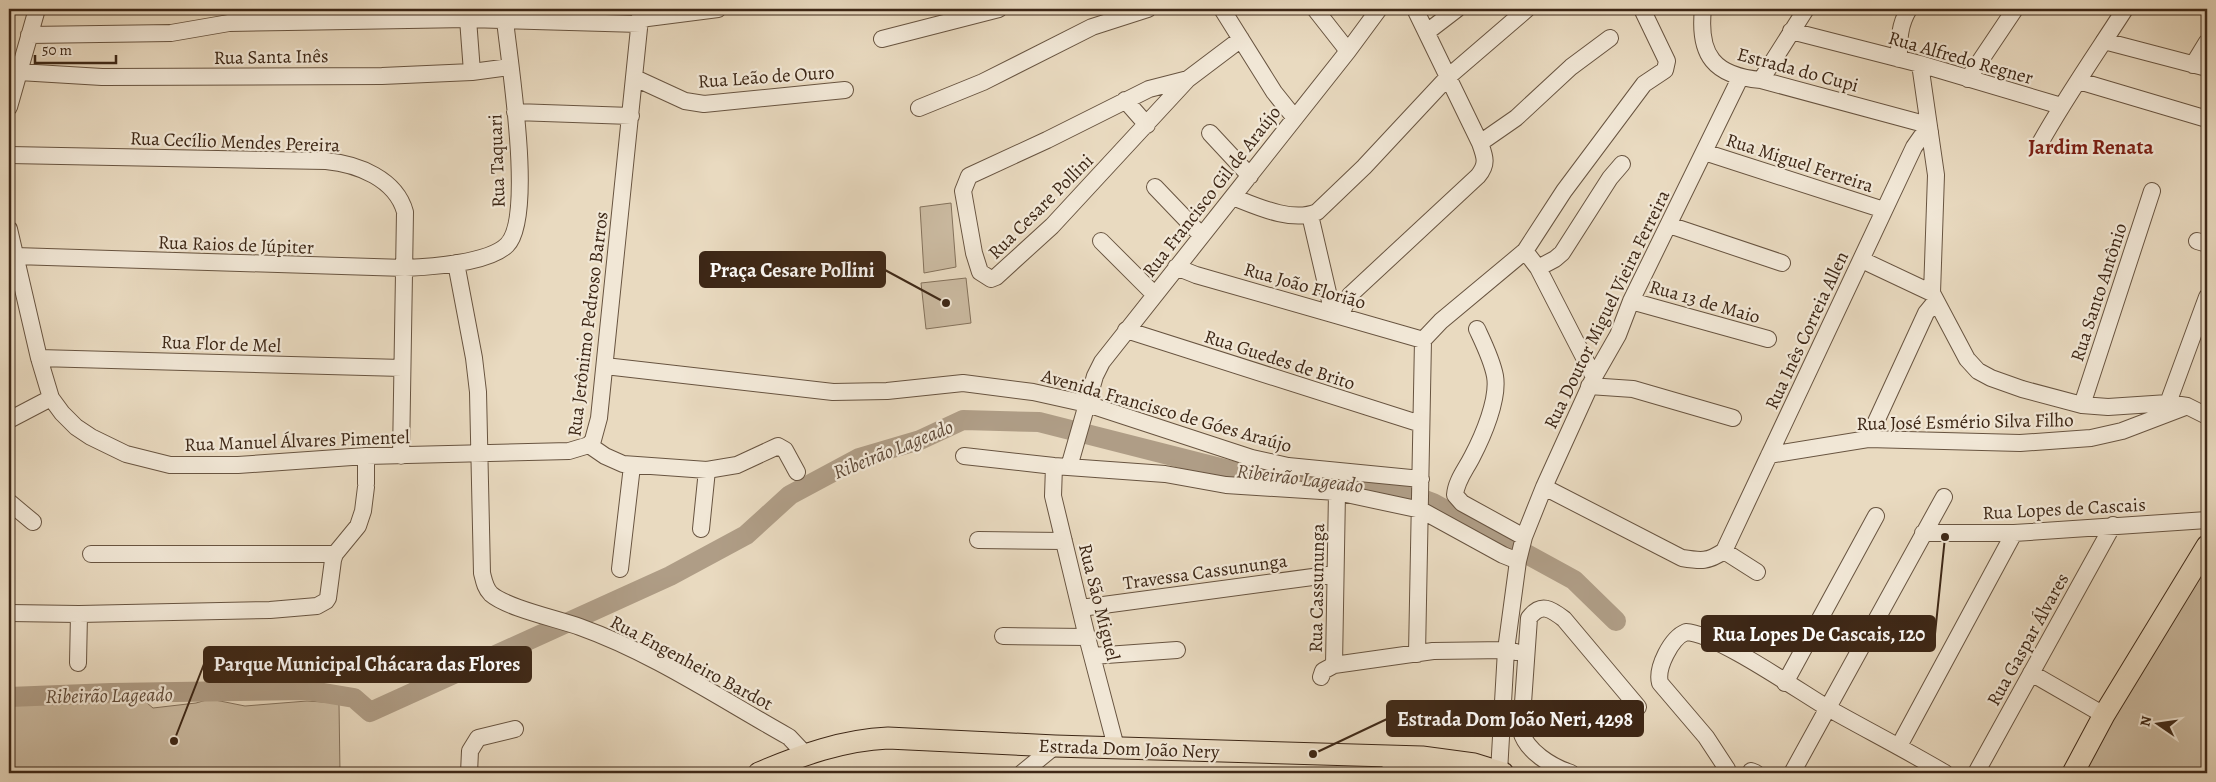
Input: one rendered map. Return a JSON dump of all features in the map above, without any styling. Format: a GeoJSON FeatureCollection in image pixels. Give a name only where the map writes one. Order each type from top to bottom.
{"type":"FeatureCollection","features":[{"type":"Feature","properties":{"kind":"main road"},"geometry":{"type":"LineString","coordinates":[[2073,773],[2104,715],[2207,546]]}},
{"type":"Feature","properties":{"kind":"main road","name":"Estrada Dom João Nery"},"geometry":{"type":"LineString","coordinates":[[759,773],[805,754],[879,739],[1422,757],[1445,759],[1501,772]]}},
{"type":"Feature","properties":{"kind":"street"},"geometry":{"type":"LineString","coordinates":[[9,107],[37,9]]}},
{"type":"Feature","properties":{"kind":"street"},"geometry":{"type":"LineString","coordinates":[[29,35],[178,33],[229,23],[640,17],[718,9]]}},
{"type":"Feature","properties":{"kind":"street"},"geometry":{"type":"LineString","coordinates":[[882,38],[999,9]]}},
{"type":"Feature","properties":{"kind":"street"},"geometry":{"type":"LineString","coordinates":[[919,108],[983,82],[1092,27],[1148,9]]}},
{"type":"Feature","properties":{"kind":"street"},"geometry":{"type":"LineString","coordinates":[[1222,9],[1274,92],[1294,117]]}},
{"type":"Feature","properties":{"kind":"street"},"geometry":{"type":"LineString","coordinates":[[1315,9],[1348,51]]}},
{"type":"Feature","properties":{"kind":"street","name":"Rua Francisco Gil de Araújo"},"geometry":{"type":"LineString","coordinates":[[1076,442],[1095,376],[1102,362],[1201,235],[1250,176],[1379,9]]}},
{"type":"Feature","properties":{"kind":"street"},"geometry":{"type":"LineString","coordinates":[[1336,315],[1356,288],[1484,170],[1486,161],[1480,143],[1415,9]]}},
{"type":"Feature","properties":{"kind":"street"},"geometry":{"type":"LineString","coordinates":[[1427,32],[1457,9]]}},
{"type":"Feature","properties":{"kind":"street"},"geometry":{"type":"LineString","coordinates":[[1233,197],[1262,208],[1291,215],[1310,215],[1317,212],[1330,201],[1448,77],[1527,9]]}},
{"type":"Feature","properties":{"kind":"street"},"geometry":{"type":"LineString","coordinates":[[1417,654],[1423,340],[1441,321],[1528,247],[1564,191],[1644,84],[1664,72],[1668,61],[1642,9]]}},
{"type":"Feature","properties":{"kind":"street","name":"Estrada do Cupi"},"geometry":{"type":"LineString","coordinates":[[1703,9],[1702,38],[1708,53],[1723,69],[1740,78],[1761,80],[1929,128]]}},
{"type":"Feature","properties":{"kind":"street"},"geometry":{"type":"LineString","coordinates":[[1761,80],[1806,9]]}},
{"type":"Feature","properties":{"kind":"street"},"geometry":{"type":"LineString","coordinates":[[1899,59],[1901,26],[1909,9]]}},
{"type":"Feature","properties":{"kind":"street"},"geometry":{"type":"LineString","coordinates":[[1968,79],[2015,9]]}},
{"type":"Feature","properties":{"kind":"street"},"geometry":{"type":"LineString","coordinates":[[2039,145],[2061,106],[2125,9]]}},
{"type":"Feature","properties":{"kind":"street","name":"Rua Jerônimo Pedroso Barros"},"geometry":{"type":"LineString","coordinates":[[640,17],[599,418],[593,440],[589,445],[615,461],[632,466],[707,470],[736,465],[778,446],[785,450],[797,472]]}},
{"type":"Feature","properties":{"kind":"street"},"geometry":{"type":"LineString","coordinates":[[468,19],[472,72]]}},
{"type":"Feature","properties":{"kind":"street","name":"Rua Taquari"},"geometry":{"type":"LineString","coordinates":[[456,263],[499,250],[506,246],[513,234],[518,210],[520,185],[515,112],[505,20]]}},
{"type":"Feature","properties":{"kind":"street","name":"Rua Alfredo Regner"},"geometry":{"type":"LineString","coordinates":[[1791,31],[1920,64],[2061,106]]}},
{"type":"Feature","properties":{"kind":"street"},"geometry":{"type":"LineString","coordinates":[[1480,143],[1516,118],[1571,67],[1610,38]]}},
{"type":"Feature","properties":{"kind":"street","name":"Rua Cesare Pollini"},"geometry":{"type":"LineString","coordinates":[[1188,79],[1149,89],[1047,140],[969,176],[963,191],[974,253],[980,272],[991,279],[996,277],[1052,226],[1188,79],[1241,39]]}},
{"type":"Feature","properties":{"kind":"street"},"geometry":{"type":"LineString","coordinates":[[2104,41],[2200,66],[2207,42]]}},
{"type":"Feature","properties":{"kind":"street"},"geometry":{"type":"LineString","coordinates":[[1868,439],[1934,298],[1936,175],[1920,64]]}},
{"type":"Feature","properties":{"kind":"street","name":"Rua Santa Inês"},"geometry":{"type":"LineString","coordinates":[[18,72],[130,77],[382,76],[472,72],[510,67]]}},
{"type":"Feature","properties":{"kind":"street","name":"Rua Leão de Ouro"},"geometry":{"type":"LineString","coordinates":[[634,78],[685,101],[704,104],[845,90]]}},
{"type":"Feature","properties":{"kind":"street","name":"Rua Doutor Miguel Vieira Ferreira"},"geometry":{"type":"LineString","coordinates":[[1501,772],[1506,650],[1518,562],[1524,537],[1544,487],[1592,382],[1618,335],[1632,301],[1740,78]]}},
{"type":"Feature","properties":{"kind":"street"},"geometry":{"type":"LineString","coordinates":[[2079,81],[2207,119]]}},
{"type":"Feature","properties":{"kind":"street"},"geometry":{"type":"LineString","coordinates":[[1126,100],[1147,125]]}},
{"type":"Feature","properties":{"kind":"street"},"geometry":{"type":"LineString","coordinates":[[515,112],[630,116]]}},
{"type":"Feature","properties":{"kind":"street","name":"Rua Inês Correia Allen"},"geometry":{"type":"LineString","coordinates":[[1724,551],[1914,147],[1929,128]]}},
{"type":"Feature","properties":{"kind":"street"},"geometry":{"type":"LineString","coordinates":[[1210,133],[1250,176]]}},
{"type":"Feature","properties":{"kind":"street","name":"Rua Miguel Ferreira"},"geometry":{"type":"LineString","coordinates":[[1704,152],[1884,210]]}},
{"type":"Feature","properties":{"kind":"street","name":"Rua Cecílio Mendes Pereira"},"geometry":{"type":"LineString","coordinates":[[9,155],[343,163],[368,172],[396,192],[402,201],[405,212],[401,456]]}},
{"type":"Feature","properties":{"kind":"street"},"geometry":{"type":"LineString","coordinates":[[1538,268],[1562,253],[1610,178],[1622,164]]}},
{"type":"Feature","properties":{"kind":"street"},"geometry":{"type":"LineString","coordinates":[[1155,187],[1201,235]]}},
{"type":"Feature","properties":{"kind":"street","name":"Rua Santo Antônio"},"geometry":{"type":"LineString","coordinates":[[2082,405],[2152,191]]}},
{"type":"Feature","properties":{"kind":"street"},"geometry":{"type":"LineString","coordinates":[[1310,215],[1336,315]]}},
{"type":"Feature","properties":{"kind":"street"},"geometry":{"type":"LineString","coordinates":[[1669,225],[1782,263]]}},
{"type":"Feature","properties":{"kind":"street","name":"Rua Manuel Álvares Pimentel"},"geometry":{"type":"LineString","coordinates":[[9,230],[39,358],[52,398],[62,414],[76,427],[91,438],[126,454],[150,461],[170,464],[238,465],[366,456],[569,451],[589,445]]}},
{"type":"Feature","properties":{"kind":"street"},"geometry":{"type":"LineString","coordinates":[[1101,241],[1155,295]]}},
{"type":"Feature","properties":{"kind":"street"},"geometry":{"type":"LineString","coordinates":[[1528,247],[1592,382],[1633,389],[1733,418]]}},
{"type":"Feature","properties":{"kind":"street","name":"Rua Raios de Júpiter"},"geometry":{"type":"LineString","coordinates":[[15,256],[405,268],[456,263]]}},
{"type":"Feature","properties":{"kind":"street"},"geometry":{"type":"LineString","coordinates":[[1862,260],[1934,298],[1967,359],[1978,371],[1991,378],[2022,389],[2082,405],[2108,407],[2168,404],[2187,406],[2207,416]]}},
{"type":"Feature","properties":{"kind":"street","name":"Rua Engenheiro Bardot"},"geometry":{"type":"LineString","coordinates":[[456,263],[474,358],[478,392],[482,573],[485,585],[490,593],[508,604],[584,629],[641,654],[788,737],[805,754]]}},
{"type":"Feature","properties":{"kind":"street","name":"Rua João Florião"},"geometry":{"type":"LineString","coordinates":[[1176,268],[1423,340]]}},
{"type":"Feature","properties":{"kind":"street"},"geometry":{"type":"LineString","coordinates":[[2168,404],[2207,297]]}},
{"type":"Feature","properties":{"kind":"street","name":"Rua 13 de Maio"},"geometry":{"type":"LineString","coordinates":[[1632,301],[1768,339]]}},
{"type":"Feature","properties":{"kind":"street"},"geometry":{"type":"LineString","coordinates":[[1477,329],[1492,365],[1496,393],[1474,454],[1458,482],[1455,495],[1462,503],[1524,537]]}},
{"type":"Feature","properties":{"kind":"street","name":"Rua Guedes de Brito"},"geometry":{"type":"LineString","coordinates":[[1126,330],[1421,424]]}},
{"type":"Feature","properties":{"kind":"street","name":"Rua Flor de Mel"},"geometry":{"type":"LineString","coordinates":[[39,358],[402,368]]}},
{"type":"Feature","properties":{"kind":"street","name":"Avenida Francisco de Góes Araújo"},"geometry":{"type":"LineString","coordinates":[[605,366],[833,392],[887,391],[963,383],[1033,392],[1087,404],[1252,458],[1279,464],[1421,481]]}},
{"type":"Feature","properties":{"kind":"street"},"geometry":{"type":"LineString","coordinates":[[9,420],[52,398]]}},
{"type":"Feature","properties":{"kind":"street","name":"Rua José Esmério Silva Filho"},"geometry":{"type":"LineString","coordinates":[[1769,455],[1868,439],[2020,443],[2092,438],[2122,431],[2187,406]]}},
{"type":"Feature","properties":{"kind":"street","name":"Rua São Miguel"},"geometry":{"type":"LineString","coordinates":[[1076,442],[1061,466],[1053,496],[1086,637],[1116,747]]}},
{"type":"Feature","properties":{"kind":"street"},"geometry":{"type":"LineString","coordinates":[[9,613],[79,614],[270,610],[317,606],[328,598],[335,554],[358,526],[363,511],[366,486],[366,456]]}},
{"type":"Feature","properties":{"kind":"street"},"geometry":{"type":"LineString","coordinates":[[964,456],[1165,474],[1226,485],[1337,492],[1421,506],[1518,562]]}},
{"type":"Feature","properties":{"kind":"street"},"geometry":{"type":"LineString","coordinates":[[620,569],[632,466]]}},
{"type":"Feature","properties":{"kind":"street"},"geometry":{"type":"LineString","coordinates":[[701,528],[707,470]]}},
{"type":"Feature","properties":{"kind":"street"},"geometry":{"type":"LineString","coordinates":[[1544,487],[1682,558],[1702,561],[1712,559],[1724,551],[1757,572]]}},
{"type":"Feature","properties":{"kind":"street","name":"Rua Cassununga"},"geometry":{"type":"LineString","coordinates":[[1321,677],[1323,671],[1334,665],[1337,492]]}},
{"type":"Feature","properties":{"kind":"street"},"geometry":{"type":"LineString","coordinates":[[1792,773],[1944,497]]}},
{"type":"Feature","properties":{"kind":"street"},"geometry":{"type":"LineString","coordinates":[[9,502],[33,522]]}},
{"type":"Feature","properties":{"kind":"street"},"geometry":{"type":"LineString","coordinates":[[1785,683],[1876,516]]}},
{"type":"Feature","properties":{"kind":"street","name":"Rua Lopes de Cascais"},"geometry":{"type":"LineString","coordinates":[[1923,533],[2014,533],[2207,520]]}},
{"type":"Feature","properties":{"kind":"street","name":"Rua Gaspar Álvares"},"geometry":{"type":"LineString","coordinates":[[1976,773],[2113,525]]}},
{"type":"Feature","properties":{"kind":"street"},"geometry":{"type":"LineString","coordinates":[[1899,746],[2014,533]]}},
{"type":"Feature","properties":{"kind":"street"},"geometry":{"type":"LineString","coordinates":[[978,540],[1064,541]]}},
{"type":"Feature","properties":{"kind":"street"},"geometry":{"type":"LineString","coordinates":[[91,554],[335,554]]}},
{"type":"Feature","properties":{"kind":"street","name":"Travessa Cassununga"},"geometry":{"type":"LineString","coordinates":[[1080,608],[1335,574]]}},
{"type":"Feature","properties":{"kind":"street"},"geometry":{"type":"LineString","coordinates":[[1571,773],[1561,770],[1527,746],[1521,731],[1529,618],[1534,611],[1542,608],[1554,611],[1564,619],[1638,707]]}},
{"type":"Feature","properties":{"kind":"street"},"geometry":{"type":"LineString","coordinates":[[78,663],[79,614]]}},
{"type":"Feature","properties":{"kind":"street"},"geometry":{"type":"LineString","coordinates":[[1727,769],[1706,737],[1660,684],[1658,676],[1660,668],[1675,639],[1686,632],[1698,634],[1725,647],[1945,773]]}},
{"type":"Feature","properties":{"kind":"street"},"geometry":{"type":"LineString","coordinates":[[1003,636],[1086,637]]}},
{"type":"Feature","properties":{"kind":"street"},"geometry":{"type":"LineString","coordinates":[[1092,656],[1177,650]]}},
{"type":"Feature","properties":{"kind":"street"},"geometry":{"type":"LineString","coordinates":[[1334,665],[1433,651],[1506,650],[1526,656]]}},
{"type":"Feature","properties":{"kind":"street"},"geometry":{"type":"LineString","coordinates":[[2030,673],[2104,715]]}},
{"type":"Feature","properties":{"kind":"street"},"geometry":{"type":"LineString","coordinates":[[469,773],[470,751],[478,738],[515,729]]}},
{"type":"Feature","properties":{"kind":"street"},"geometry":{"type":"LineString","coordinates":[[1022,773],[1056,746]]}},
{"type":"Feature","properties":{"kind":"street"},"geometry":{"type":"LineString","coordinates":[[1387,773],[1422,757]]}},
{"type":"Feature","properties":{"kind":"shaded area"},"geometry":{"type":"Polygon","coordinates":[[[951,203],[956,267],[924,273],[920,207],[951,203]]]}},
{"type":"Feature","properties":{"kind":"shaded area"},"geometry":{"type":"Polygon","coordinates":[[[966,278],[971,323],[926,329],[921,283],[966,278]]]}},
{"type":"Feature","properties":{"kind":"shaded area"},"geometry":{"type":"Polygon","coordinates":[[[2207,558],[2207,773],[2079,773],[2207,558]]]}},
{"type":"Feature","properties":{"kind":"shaded area"},"geometry":{"type":"Polygon","coordinates":[[[107,694],[125,697],[136,694],[153,708],[196,703],[210,699],[245,706],[307,701],[339,703],[340,773],[9,773],[9,703],[87,701],[107,694]]]}},
{"type":"Feature","properties":{"kind":"waterway","name":"Ribeirão Lageado"},"geometry":{"type":"LineString","coordinates":[[9,697],[111,693],[306,690],[354,698],[370,712],[670,576],[746,535],[790,495],[859,458],[920,440],[963,420],[1039,422],[1232,471],[1399,490],[1433,503],[1574,580],[1616,621]]}},
{"type":"Feature","properties":{"kind":"place","name":"Praça Cesare Pollini"},"geometry":{"type":"Point","coordinates":[946,303]}},
{"type":"Feature","properties":{"kind":"place","name":"Rua Lopes De Cascais, 120"},"geometry":{"type":"Point","coordinates":[1945,537]}},
{"type":"Feature","properties":{"kind":"place","name":"Parque Municipal Chácara das Flores"},"geometry":{"type":"Point","coordinates":[174,741]}},
{"type":"Feature","properties":{"kind":"place","name":"Estrada Dom João Neri, 4298"},"geometry":{"type":"Point","coordinates":[1313,754]}},
{"type":"Feature","properties":{"kind":"district","name":"Jardim Renata"},"geometry":{"type":"Point","coordinates":[2091,147]}}]}
